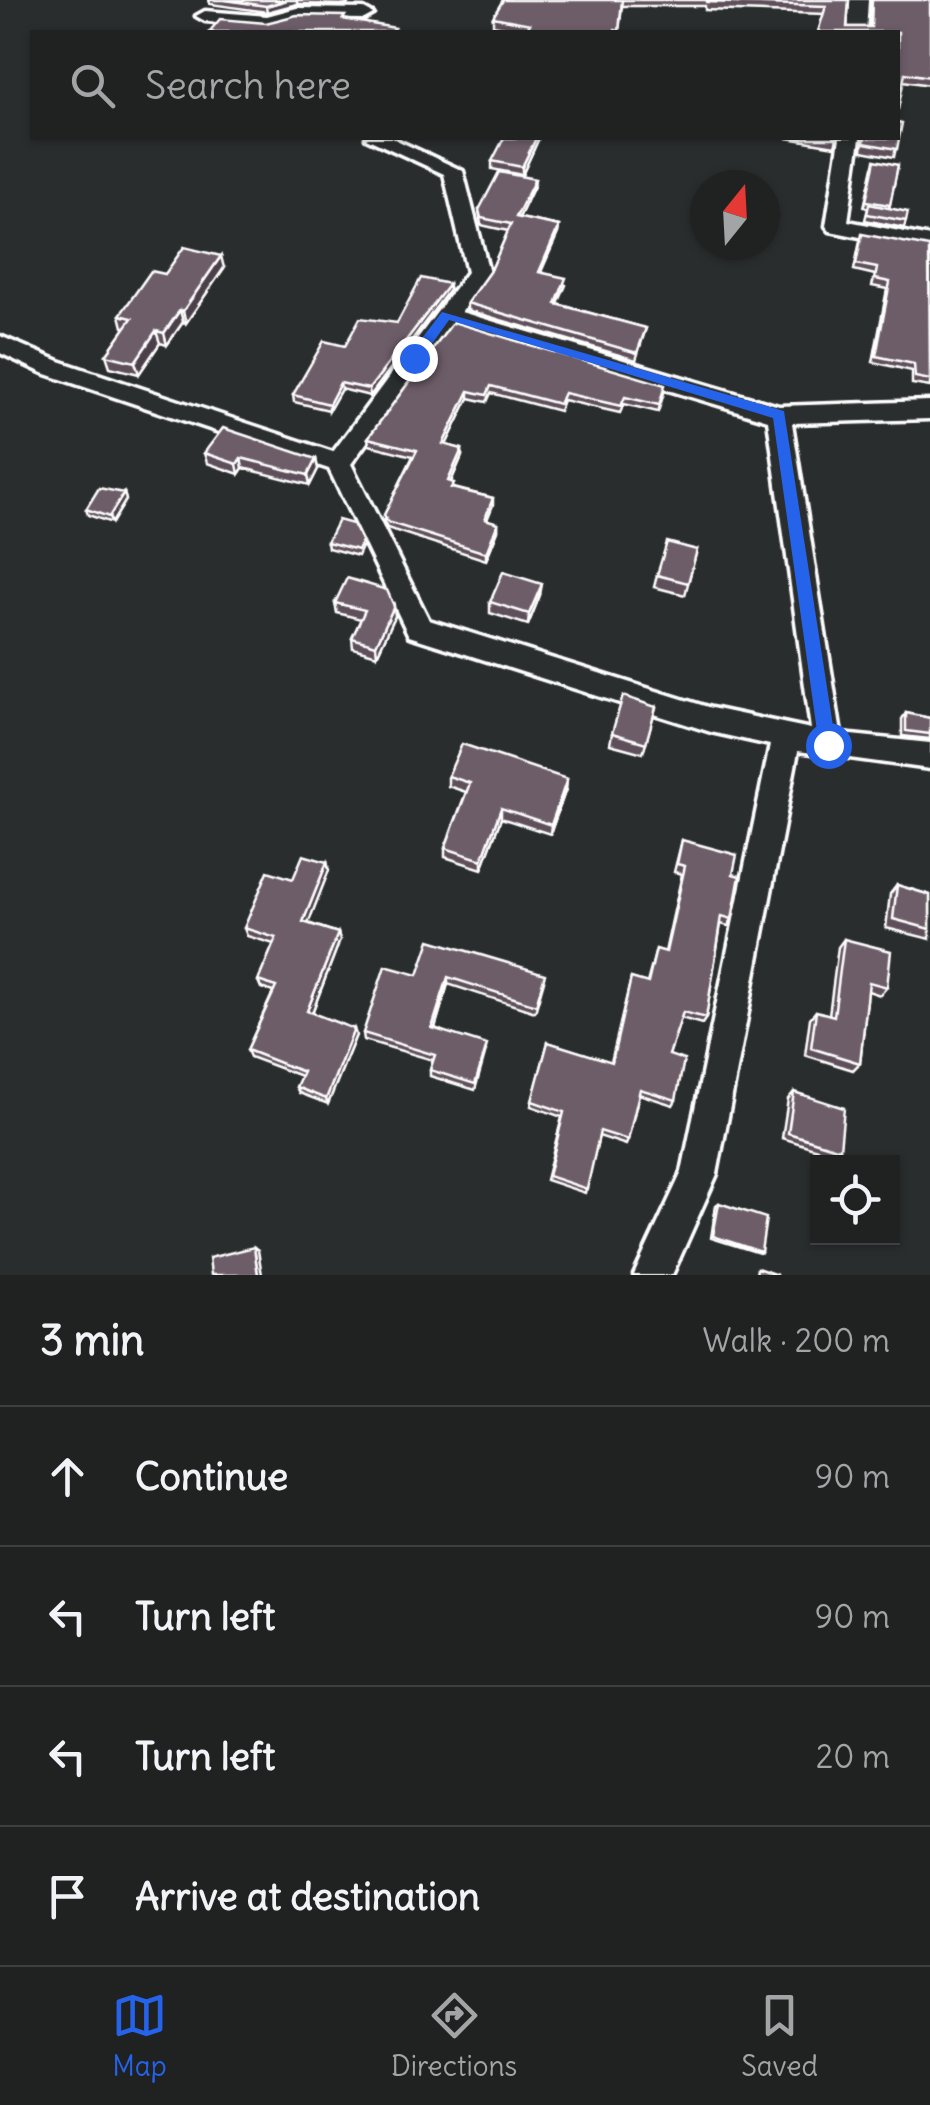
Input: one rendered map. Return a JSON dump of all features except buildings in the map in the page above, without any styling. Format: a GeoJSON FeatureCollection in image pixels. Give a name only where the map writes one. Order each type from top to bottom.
{"type":"FeatureCollection","features":[{"type":"Feature","properties":{"kind":"street"},"geometry":{"type":"LineString","coordinates":[[856,30],[858,0]]}},
{"type":"Feature","properties":{"kind":"street"},"geometry":{"type":"LineString","coordinates":[[205,16],[268,21],[297,13],[367,7],[357,30]]}},
{"type":"Feature","properties":{"kind":"street"},"geometry":{"type":"LineString","coordinates":[[338,463],[478,272],[453,171],[381,140]]}},
{"type":"Feature","properties":{"kind":"street"},"geometry":{"type":"LineString","coordinates":[[850,140],[837,226],[930,244]]}},
{"type":"Feature","properties":{"kind":"street"},"geometry":{"type":"LineString","coordinates":[[446,315],[779,414],[930,410]]}},
{"type":"Feature","properties":{"kind":"street"},"geometry":{"type":"LineString","coordinates":[[0,344],[68,373],[338,463],[420,628],[711,720],[828,745],[930,756]]}},
{"type":"Feature","properties":{"kind":"street"},"geometry":{"type":"LineString","coordinates":[[779,414],[828,745]]}},
{"type":"Feature","properties":{"kind":"street"},"geometry":{"type":"LineString","coordinates":[[653,1275],[700,1174],[786,736]]}},
{"type":"Feature","properties":{"kind":"route"},"geometry":{"type":"LineString","coordinates":[[414,358],[446,315],[779,414],[828,745]]}}]}
